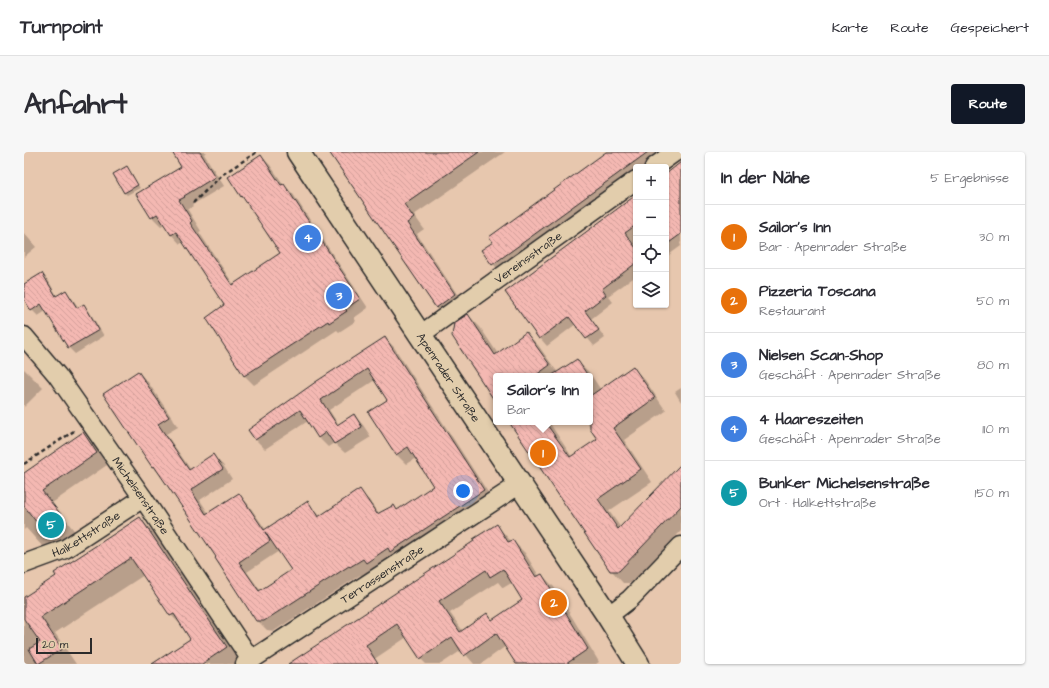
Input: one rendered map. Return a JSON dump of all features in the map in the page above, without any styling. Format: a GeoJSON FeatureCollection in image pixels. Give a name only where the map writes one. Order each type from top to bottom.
{"type":"FeatureCollection","features":[{"type":"Feature","properties":{"kind":"main road","name":"Apenrader Straße"},"geometry":{"type":"LineString","coordinates":[[298,152],[608,616],[638,664]]}},
{"type":"Feature","properties":{"kind":"street"},"geometry":{"type":"LineString","coordinates":[[658,164],[675,152]]}},
{"type":"Feature","properties":{"kind":"street","name":"Vereinsstraße"},"geometry":{"type":"LineString","coordinates":[[420,334],[633,182]]}},
{"type":"Feature","properties":{"kind":"street","name":"Michelsenstraße"},"geometry":{"type":"LineString","coordinates":[[24,336],[57,375],[143,498],[248,662]]}},
{"type":"Feature","properties":{"kind":"street","name":"Terrassenstraße"},"geometry":{"type":"LineString","coordinates":[[248,662],[520,484]]}},
{"type":"Feature","properties":{"kind":"street","name":"Halkettstraße"},"geometry":{"type":"LineString","coordinates":[[24,564],[65,549],[143,498]]}},
{"type":"Feature","properties":{"kind":"street"},"geometry":{"type":"LineString","coordinates":[[608,616],[630,599],[681,546]]}},
{"type":"Feature","properties":{"kind":"path"},"geometry":{"type":"LineString","coordinates":[[193,203],[222,174],[257,152]]}},
{"type":"Feature","properties":{"kind":"path"},"geometry":{"type":"LineString","coordinates":[[24,464],[89,420]]}},
{"type":"Feature","properties":{"kind":"building"},"geometry":{"type":"Polygon","coordinates":[[[172,152],[200,152],[215,177],[179,200],[192,221],[190,223],[232,285],[280,253],[228,177],[261,155],[281,185],[284,184],[360,299],[345,309],[347,311],[329,323],[328,321],[244,376],[206,318],[224,305],[176,232],[171,235],[157,214],[151,218],[136,194],[181,167],[172,152]]]}},
{"type":"Feature","properties":{"kind":"building"},"geometry":{"type":"Polygon","coordinates":[[[329,152],[479,152],[404,204],[414,218],[407,223],[455,294],[436,308],[329,152]]]}},
{"type":"Feature","properties":{"kind":"building"},"geometry":{"type":"Polygon","coordinates":[[[606,152],[648,152],[492,265],[481,250],[493,242],[489,237],[606,152]]]}},
{"type":"Feature","properties":{"kind":"building"},"geometry":{"type":"Polygon","coordinates":[[[681,162],[681,234],[669,243],[669,200],[669,172],[681,162]]]}},
{"type":"Feature","properties":{"kind":"building"},"geometry":{"type":"Polygon","coordinates":[[[127,166],[138,185],[124,193],[113,174],[127,166]]]}},
{"type":"Feature","properties":{"kind":"building"},"geometry":{"type":"Polygon","coordinates":[[[633,197],[633,227],[625,233],[633,244],[633,265],[602,289],[606,295],[585,311],[599,330],[586,339],[569,317],[539,339],[505,292],[633,197]]]}},
{"type":"Feature","properties":{"kind":"building"},"geometry":{"type":"Polygon","coordinates":[[[42,273],[56,296],[66,290],[77,308],[84,304],[99,330],[68,348],[41,304],[31,311],[24,299],[24,284],[42,273]]]}},
{"type":"Feature","properties":{"kind":"building"},"geometry":{"type":"Polygon","coordinates":[[[468,314],[495,355],[526,332],[550,365],[539,373],[493,373],[493,398],[452,336],[454,323],[468,314]]]}},
{"type":"Feature","properties":{"kind":"building"},"geometry":{"type":"Polygon","coordinates":[[[385,337],[484,490],[390,552],[388,548],[366,563],[363,559],[350,567],[349,566],[264,621],[256,621],[215,558],[216,557],[154,466],[152,467],[103,394],[138,371],[169,417],[158,424],[189,470],[213,454],[223,469],[191,490],[206,514],[239,493],[264,530],[308,501],[318,517],[360,489],[377,514],[394,505],[397,510],[433,486],[408,447],[396,455],[368,412],[387,400],[367,369],[321,400],[337,425],[354,414],[362,427],[334,444],[326,432],[318,438],[300,410],[255,440],[248,430],[317,381],[385,337]],[[265,532],[270,541],[239,562],[259,591],[291,570],[265,532]]]}},
{"type":"Feature","properties":{"kind":"building"},"geometry":{"type":"Polygon","coordinates":[[[577,359],[586,373],[556,373],[577,359]]]}},
{"type":"Feature","properties":{"kind":"building"},"geometry":{"type":"Polygon","coordinates":[[[633,366],[655,398],[613,428],[641,469],[598,499],[618,529],[681,464],[681,506],[619,571],[610,571],[511,425],[547,425],[570,457],[597,439],[590,429],[590,425],[593,425],[593,394],[633,366]]]}},
{"type":"Feature","properties":{"kind":"building"},"geometry":{"type":"Polygon","coordinates":[[[83,432],[97,453],[42,491],[67,522],[48,537],[24,506],[24,473],[83,432]]]}},
{"type":"Feature","properties":{"kind":"building"},"geometry":{"type":"Polygon","coordinates":[[[140,517],[227,647],[202,664],[152,664],[190,639],[174,614],[170,616],[131,558],[41,617],[62,649],[38,664],[29,649],[40,642],[24,619],[24,597],[56,576],[54,573],[140,517]]]}},
{"type":"Feature","properties":{"kind":"building"},"geometry":{"type":"Polygon","coordinates":[[[497,524],[508,542],[513,540],[536,577],[542,574],[588,649],[566,664],[516,664],[496,633],[464,656],[452,637],[420,659],[397,624],[366,645],[378,664],[288,664],[474,541],[473,539],[497,524]],[[503,569],[490,577],[486,570],[439,601],[460,632],[487,613],[492,620],[522,600],[503,569]]]}},
{"type":"Feature","properties":{"kind":"place","name":"4 Haareszeiten"},"geometry":{"type":"Point","coordinates":[308,238]}},
{"type":"Feature","properties":{"kind":"place","name":"Nielsen Scan-Shop"},"geometry":{"type":"Point","coordinates":[339,296]}},
{"type":"Feature","properties":{"kind":"place","name":"Sailor's Inn"},"geometry":{"type":"Point","coordinates":[543,453]}},
{"type":"Feature","properties":{"kind":"place","name":"Bunker Michelsenstraße"},"geometry":{"type":"Point","coordinates":[51,525]}},
{"type":"Feature","properties":{"kind":"place","name":"Pizzeria Toscana"},"geometry":{"type":"Point","coordinates":[554,603]}}]}
